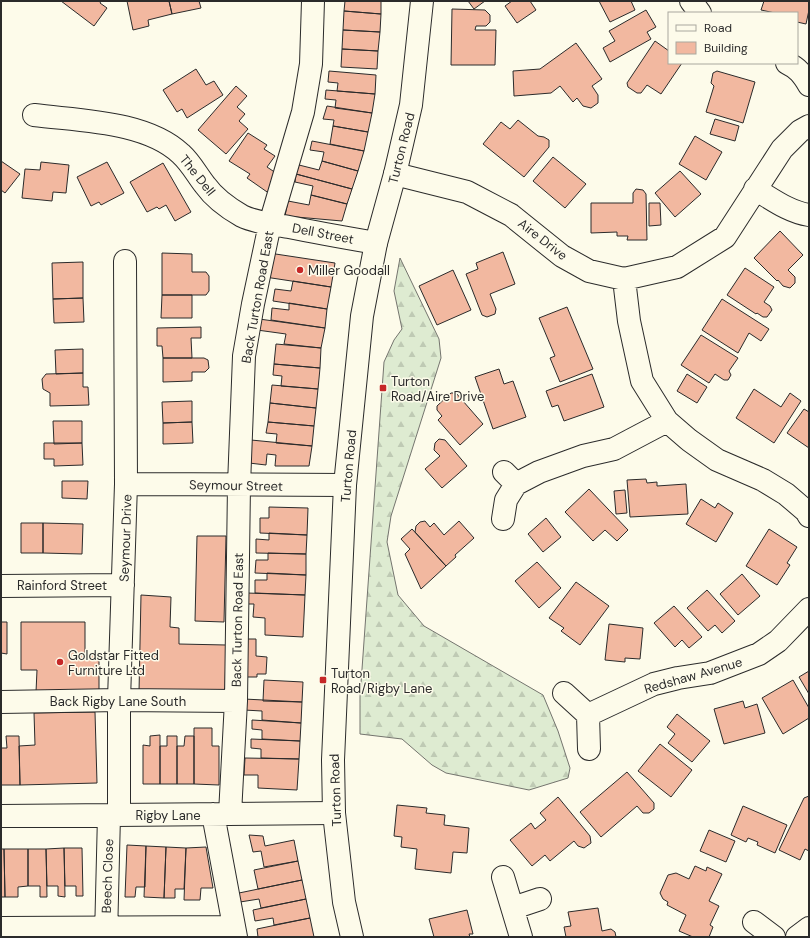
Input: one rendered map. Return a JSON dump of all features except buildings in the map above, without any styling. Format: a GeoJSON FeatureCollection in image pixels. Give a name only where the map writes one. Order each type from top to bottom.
{"type":"FeatureCollection","features":[{"type":"Feature","properties":{"kind":"street","name":"Back Turton Road East"},"geometry":{"type":"LineString","coordinates":[[235,932],[222,814],[236,701],[239,485],[244,356],[253,304],[270,224],[303,112],[311,64],[314,1]]}},
{"type":"Feature","properties":{"kind":"street","name":"Turton Road"},"geometry":{"type":"LineString","coordinates":[[352,937],[344,902],[334,813],[333,760],[345,486],[362,316],[376,243],[395,174],[411,105],[422,1]]}},
{"type":"Feature","properties":{"kind":"street"},"geometry":{"type":"LineString","coordinates":[[691,1],[699,12]]}},
{"type":"Feature","properties":{"kind":"street"},"geometry":{"type":"LineString","coordinates":[[789,64],[801,72],[809,85]]}},
{"type":"Feature","properties":{"kind":"street","name":"The Dell"},"geometry":{"type":"LineString","coordinates":[[34,115],[76,112],[137,130],[167,143],[181,153],[210,192],[228,208],[244,217],[270,224]]}},
{"type":"Feature","properties":{"kind":"street","name":"Aire Drive"},"geometry":{"type":"LineString","coordinates":[[395,174],[467,192],[511,215],[562,256],[589,271],[624,279],[677,268],[725,237],[782,149],[800,131],[809,126]]}},
{"type":"Feature","properties":{"kind":"street"},"geometry":{"type":"LineString","coordinates":[[755,189],[790,210],[800,214],[809,215]]}},
{"type":"Feature","properties":{"kind":"street","name":"Dell Street"},"geometry":{"type":"LineString","coordinates":[[270,224],[376,243]]}},
{"type":"Feature","properties":{"kind":"street","name":"Seymour Drive"},"geometry":{"type":"LineString","coordinates":[[114,815],[126,484],[125,261]]}},
{"type":"Feature","properties":{"kind":"street"},"geometry":{"type":"LineString","coordinates":[[624,279],[629,321],[642,381],[666,421],[717,460],[762,480],[786,494],[806,511],[809,516]]}},
{"type":"Feature","properties":{"kind":"street"},"geometry":{"type":"LineString","coordinates":[[503,519],[510,478],[539,472],[575,458],[614,449],[666,421]]}},
{"type":"Feature","properties":{"kind":"street","name":"Seymour Street"},"geometry":{"type":"LineString","coordinates":[[126,484],[345,486]]}},
{"type":"Feature","properties":{"kind":"street","name":"Rainford Street"},"geometry":{"type":"LineString","coordinates":[[1,586],[123,585]]}},
{"type":"Feature","properties":{"kind":"street","name":"Redshaw Avenue"},"geometry":{"type":"LineString","coordinates":[[588,715],[654,684],[678,678],[710,673],[759,654],[778,641],[809,609]]}},
{"type":"Feature","properties":{"kind":"street"},"geometry":{"type":"LineString","coordinates":[[564,693],[588,715],[589,749]]}},
{"type":"Feature","properties":{"kind":"street","name":"Back Rigby Lane South"},"geometry":{"type":"LineString","coordinates":[[1,702],[119,700],[236,701]]}},
{"type":"Feature","properties":{"kind":"street","name":"Rigby Lane"},"geometry":{"type":"LineString","coordinates":[[1,816],[334,813]]}},
{"type":"Feature","properties":{"kind":"street","name":"Beech Close"},"geometry":{"type":"LineString","coordinates":[[106,932],[114,815]]}},
{"type":"Feature","properties":{"kind":"street"},"geometry":{"type":"LineString","coordinates":[[503,877],[521,937]]}},
{"type":"Feature","properties":{"kind":"street"},"geometry":{"type":"LineString","coordinates":[[513,908],[540,899]]}},
{"type":"Feature","properties":{"kind":"street"},"geometry":{"type":"LineString","coordinates":[[754,922],[774,937]]}},
{"type":"Feature","properties":{"kind":"street"},"geometry":{"type":"LineString","coordinates":[[1,928],[106,932],[235,932]]}},
{"type":"Feature","properties":{"kind":"street"},"geometry":{"type":"LineString","coordinates":[[797,937],[809,928]]}},
{"type":"Feature","properties":{"kind":"green space"},"geometry":{"type":"Polygon","coordinates":[[[400,258],[439,339],[441,358],[391,516],[387,542],[398,595],[424,626],[543,695],[558,731],[570,768],[568,778],[529,790],[446,773],[432,765],[402,739],[360,734],[360,697],[384,362],[394,340],[402,329],[394,291],[400,258]]]}},
{"type":"Feature","properties":{"kind":"place","name":"Miller Goodall"},"geometry":{"type":"Point","coordinates":[300,270]}},
{"type":"Feature","properties":{"kind":"place","name":"Turton Road/Aire Drive"},"geometry":{"type":"Point","coordinates":[383,388]}},
{"type":"Feature","properties":{"kind":"place","name":"Goldstar Fitted Furniture Ltd"},"geometry":{"type":"Point","coordinates":[60,662]}},
{"type":"Feature","properties":{"kind":"place","name":"Turton Road/Rigby Lane"},"geometry":{"type":"Point","coordinates":[323,680]}}]}
